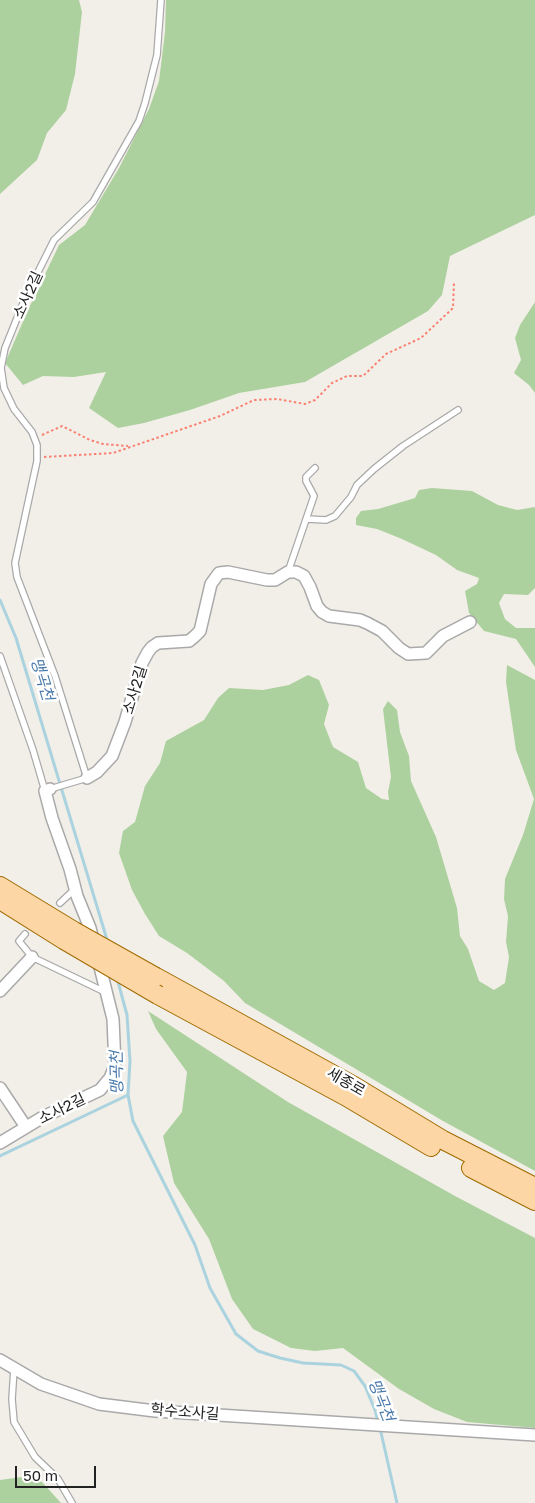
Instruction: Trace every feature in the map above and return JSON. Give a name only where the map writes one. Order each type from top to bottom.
[{"type":"main road","points":[[0,886],[69,935]]},
{"type":"main road","points":[[0,900],[69,935]]},
{"type":"main road","name":"세종로","points":[[69,935],[156,977],[354,1086],[443,1140],[535,1187]]},
{"type":"main road","name":"세종로","points":[[69,935],[158,995],[345,1096],[438,1151],[535,1201]]},
{"type":"street","name":"소사2길","points":[[85,778],[97,772],[112,756],[125,722],[142,663],[148,652],[158,643],[189,641],[200,630],[211,584],[215,577],[219,573],[228,572],[276,580],[288,572]]},
{"type":"street","points":[[288,572],[296,572],[304,576],[317,606],[322,612],[329,616],[360,620],[367,623],[382,631],[408,654],[426,653],[443,636],[470,622]]},
{"type":"street","name":"소사2길","points":[[0,1143],[43,1117],[100,1090],[110,1078],[114,1066],[114,1020],[108,994],[90,928],[52,818],[48,790]]},
{"type":"street","points":[[0,990],[32,957]]},
{"type":"street","points":[[0,1088],[26,1127]]},
{"type":"street","name":"학수소사길","points":[[0,1360],[41,1384],[99,1404],[155,1411],[535,1436]]},
{"type":"lane","name":"소사2길","points":[[48,790],[85,778],[55,676],[17,577],[15,563],[37,457],[37,445],[32,432],[14,409],[4,388],[1,368],[4,348],[26,296],[54,240],[93,202],[139,121],[146,103],[157,55],[161,0]]},
{"type":"lane","points":[[307,519],[326,520],[335,516],[351,497],[357,485],[374,469],[403,446],[458,410]]},
{"type":"lane","points":[[288,572],[314,496],[306,481],[306,477],[315,468]]},
{"type":"lane","points":[[0,656],[48,790]]},
{"type":"lane","points":[[60,903],[75,889]]},
{"type":"lane","points":[[25,934],[19,942],[32,957],[108,994]]},
{"type":"lane","points":[[14,1369],[12,1399],[14,1422],[35,1457],[58,1479],[73,1501]]},
{"type":"path","points":[[37,457],[113,453],[220,416],[254,400],[277,400],[305,404],[315,400],[332,383],[347,376],[363,376],[386,354],[421,338],[453,308],[454,282]]},
{"type":"path","points":[[35,439],[62,426],[90,440],[104,444],[131,446]]},
{"type":"green space","points":[[0,0],[79,0],[82,12],[75,74],[66,110],[47,133],[37,160],[0,194]]},
{"type":"green space","points":[[166,0],[535,0],[535,215],[450,256],[442,295],[428,311],[305,382],[239,393],[190,410],[118,428],[89,408],[106,372],[74,377],[43,376],[23,385],[5,363],[59,245],[85,225],[119,168],[149,109],[159,81],[165,32]]},
{"type":"green space","points":[[535,302],[535,393],[529,385],[514,373],[521,360],[515,338],[520,325]]},
{"type":"green space","points":[[432,488],[472,491],[498,505],[517,510],[535,507],[535,588],[528,595],[504,594],[499,603],[505,619],[516,628],[535,628],[535,667],[516,639],[484,631],[469,613],[465,591],[477,584],[479,578],[457,570],[436,555],[402,539],[377,529],[356,525],[356,518],[361,511],[378,509],[415,498],[419,490]]},
{"type":"green space","points":[[507,665],[535,680],[535,1171],[443,1121],[245,1003],[224,981],[187,953],[159,936],[132,890],[119,853],[123,831],[135,822],[145,786],[160,763],[166,741],[204,720],[218,698],[229,688],[263,690],[289,685],[308,675],[319,680],[329,705],[324,724],[333,747],[358,762],[366,788],[382,799],[389,800],[388,792],[391,777],[383,709],[388,701],[397,710],[400,732],[409,756],[411,781],[436,837],[457,908],[460,936],[468,949],[479,981],[494,990],[505,983],[509,957],[506,942],[508,916],[504,899],[505,879],[523,835],[534,799],[516,750],[506,682]]},
{"type":"green space","points":[[148,1011],[288,1102],[455,1196],[535,1238],[535,1428],[467,1422],[434,1409],[399,1389],[343,1348],[315,1351],[291,1348],[253,1329],[232,1299],[209,1239],[174,1183],[163,1136],[182,1112],[187,1072],[156,1029]]},
{"type":"green space","points":[[22,1477],[42,1482],[61,1503],[0,1503],[0,1480]]},
{"type":"waterway","name":"맹곡천","points":[[0,600],[16,638],[108,943]]},
{"type":"waterway","name":"맹곡천","points":[[117,978],[127,1015],[130,1061],[128,1095],[133,1121],[195,1245],[210,1288],[236,1334],[258,1351],[280,1358],[303,1363],[341,1365],[354,1371],[365,1386],[378,1422]]},
{"type":"waterway","points":[[0,1156],[128,1095]]},
{"type":"waterway","name":"맹곡천","points":[[380,1428],[397,1503]]}]
